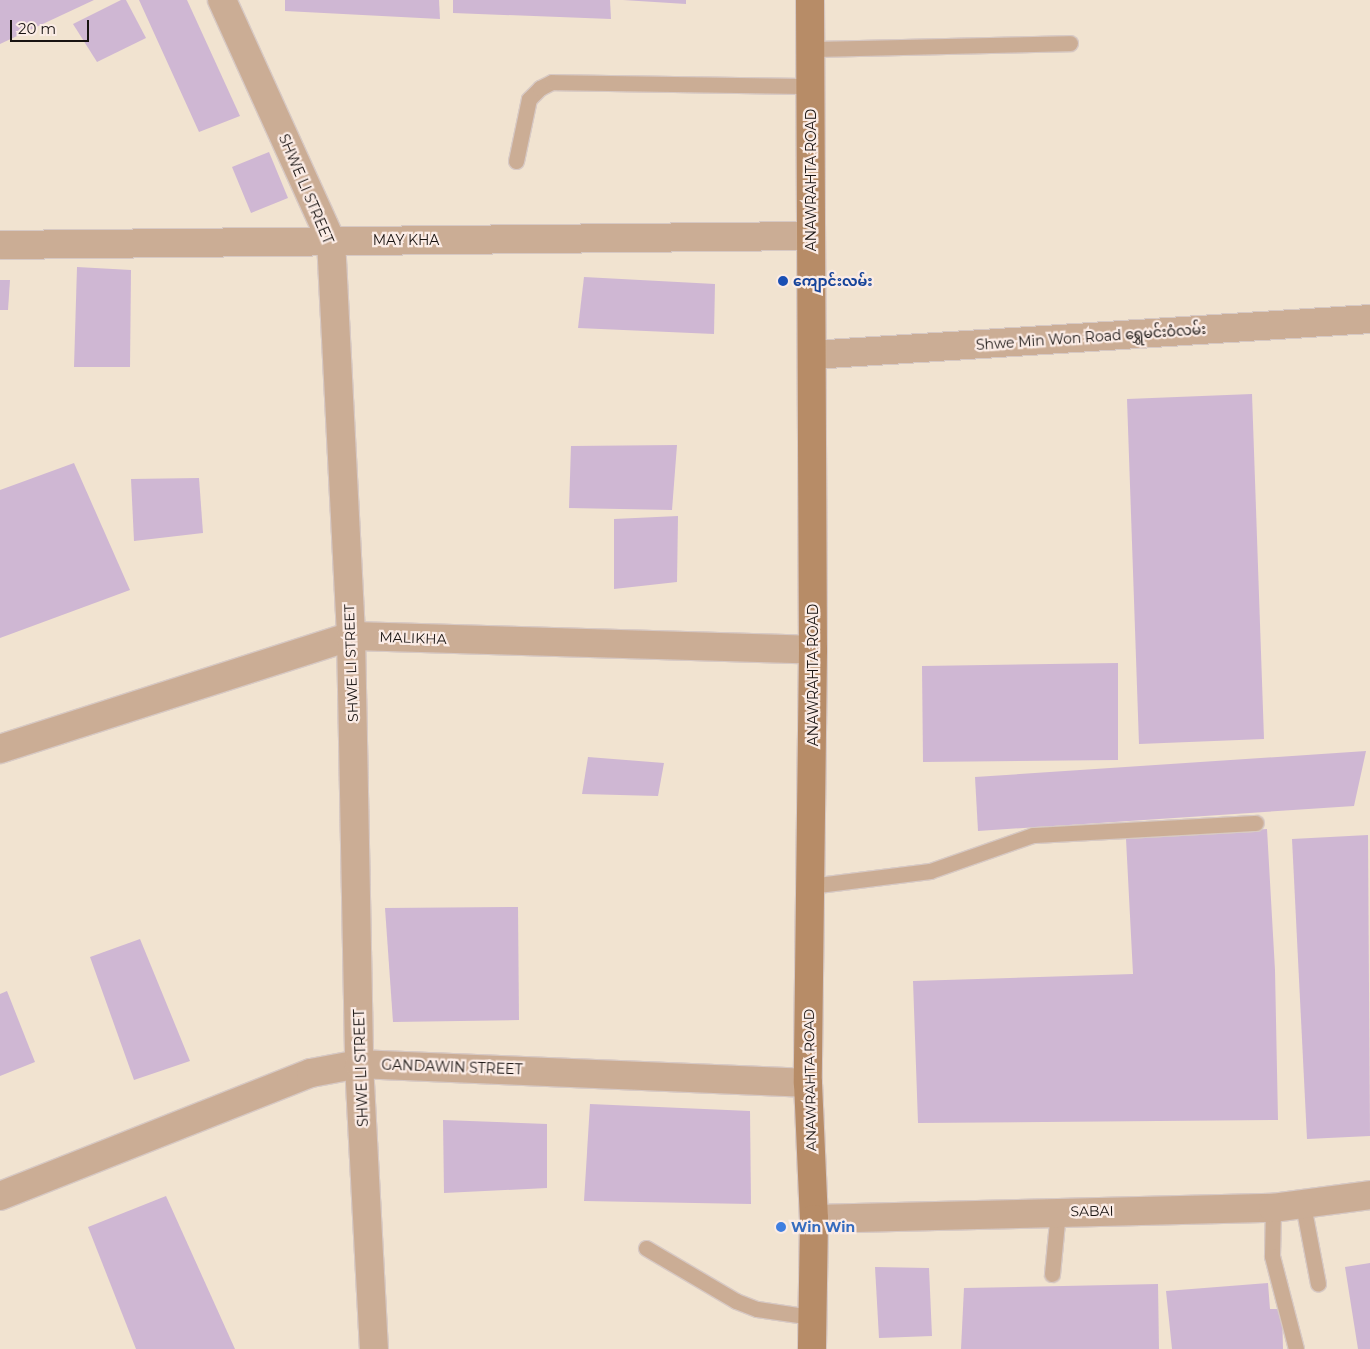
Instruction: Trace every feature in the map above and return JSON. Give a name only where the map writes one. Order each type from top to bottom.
[{"type":"main road","name":"ANAWRAHTA ROAD","points":[[810,0],[813,650],[808,1083],[814,1219],[812,1349]]},
{"type":"street","name":"SHWE LI STREET","points":[[222,0],[331,240],[351,636],[360,1064],[374,1349]]},
{"type":"street","name":"MAY KHA","points":[[0,245],[812,236]]},
{"type":"street","name":"Shwe Min Won Road ရွှေမင်းဝံလမ်း","points":[[812,355],[1370,319]]},
{"type":"street","name":"MALIKHA","points":[[0,749],[351,636],[813,650]]},
{"type":"street","name":"GANDAWIN STREET","points":[[0,1196],[311,1073],[360,1064],[808,1083]]},
{"type":"street","name":"SABAI","points":[[814,1219],[1273,1208],[1370,1195]]},
{"type":"lane","points":[[811,49],[1070,43]]},
{"type":"lane","points":[[516,162],[529,99],[540,88],[552,82],[811,86]]},
{"type":"lane","points":[[810,886],[930,871],[1033,835],[1256,822]]},
{"type":"lane","points":[[1303,1205],[1318,1284]]},
{"type":"lane","points":[[1273,1208],[1272,1256],[1296,1349]]},
{"type":"lane","points":[[1052,1274],[1058,1212]]},
{"type":"lane","points":[[646,1248],[736,1301],[757,1309],[812,1318]]},
{"type":"shaded area","points":[[0,0],[1370,0],[1370,1349],[0,1349]]},
{"type":"building","points":[[0,0],[94,0],[0,44]]},
{"type":"building","points":[[121,0],[126,0],[146,38],[97,62],[73,24]]},
{"type":"building","points":[[139,0],[187,0],[240,116],[199,132]]},
{"type":"building","points":[[285,0],[439,0],[440,19],[285,11]]},
{"type":"building","points":[[453,0],[610,0],[611,19],[453,13]]},
{"type":"building","points":[[623,0],[686,0],[686,4]]},
{"type":"building","points":[[269,152],[288,198],[251,213],[232,167]]},
{"type":"building","points":[[77,267],[131,270],[130,367],[74,367]]},
{"type":"building","points":[[584,277],[715,284],[714,334],[578,328]]},
{"type":"building","points":[[0,280],[10,280],[8,310],[0,310]]},
{"type":"building","points":[[1252,394],[1264,739],[1139,744],[1127,399]]},
{"type":"building","points":[[677,445],[672,510],[569,508],[571,446]]},
{"type":"building","points":[[74,463],[130,590],[0,638],[0,490]]},
{"type":"building","points":[[199,478],[203,533],[134,541],[131,479]]},
{"type":"building","points":[[678,516],[677,582],[614,589],[614,519]]},
{"type":"building","points":[[1118,663],[1118,760],[923,762],[922,666]]},
{"type":"building","points":[[1366,751],[1354,806],[978,831],[975,777]]},
{"type":"building","points":[[588,757],[664,763],[658,796],[582,794]]},
{"type":"building","points":[[1267,829],[1275,970],[1278,1120],[918,1123],[913,981],[1133,974],[1126,839]]},
{"type":"building","points":[[1368,835],[1370,1136],[1307,1139],[1292,839]]},
{"type":"building","points":[[518,907],[519,1020],[393,1022],[385,908]]},
{"type":"building","points":[[140,939],[190,1061],[134,1080],[90,957]]},
{"type":"building","points":[[7,991],[35,1062],[0,1076],[0,994]]},
{"type":"building","points":[[590,1104],[750,1111],[751,1204],[584,1201]]},
{"type":"building","points":[[443,1120],[547,1124],[547,1188],[444,1193]]},
{"type":"building","points":[[166,1196],[235,1349],[136,1349],[88,1227]]},
{"type":"building","points":[[1370,1263],[1370,1349],[1358,1349],[1345,1267]]},
{"type":"building","points":[[875,1267],[929,1268],[932,1336],[879,1338]]},
{"type":"building","points":[[1268,1283],[1270,1309],[1282,1309],[1283,1349],[1172,1349],[1166,1291]]},
{"type":"building","points":[[1158,1284],[1159,1349],[961,1349],[964,1288]]},
{"type":"place","name":"ကျောင်းလမ်း","points":[[783,281]]},
{"type":"place","name":"Win Win","points":[[781,1227]]}]
